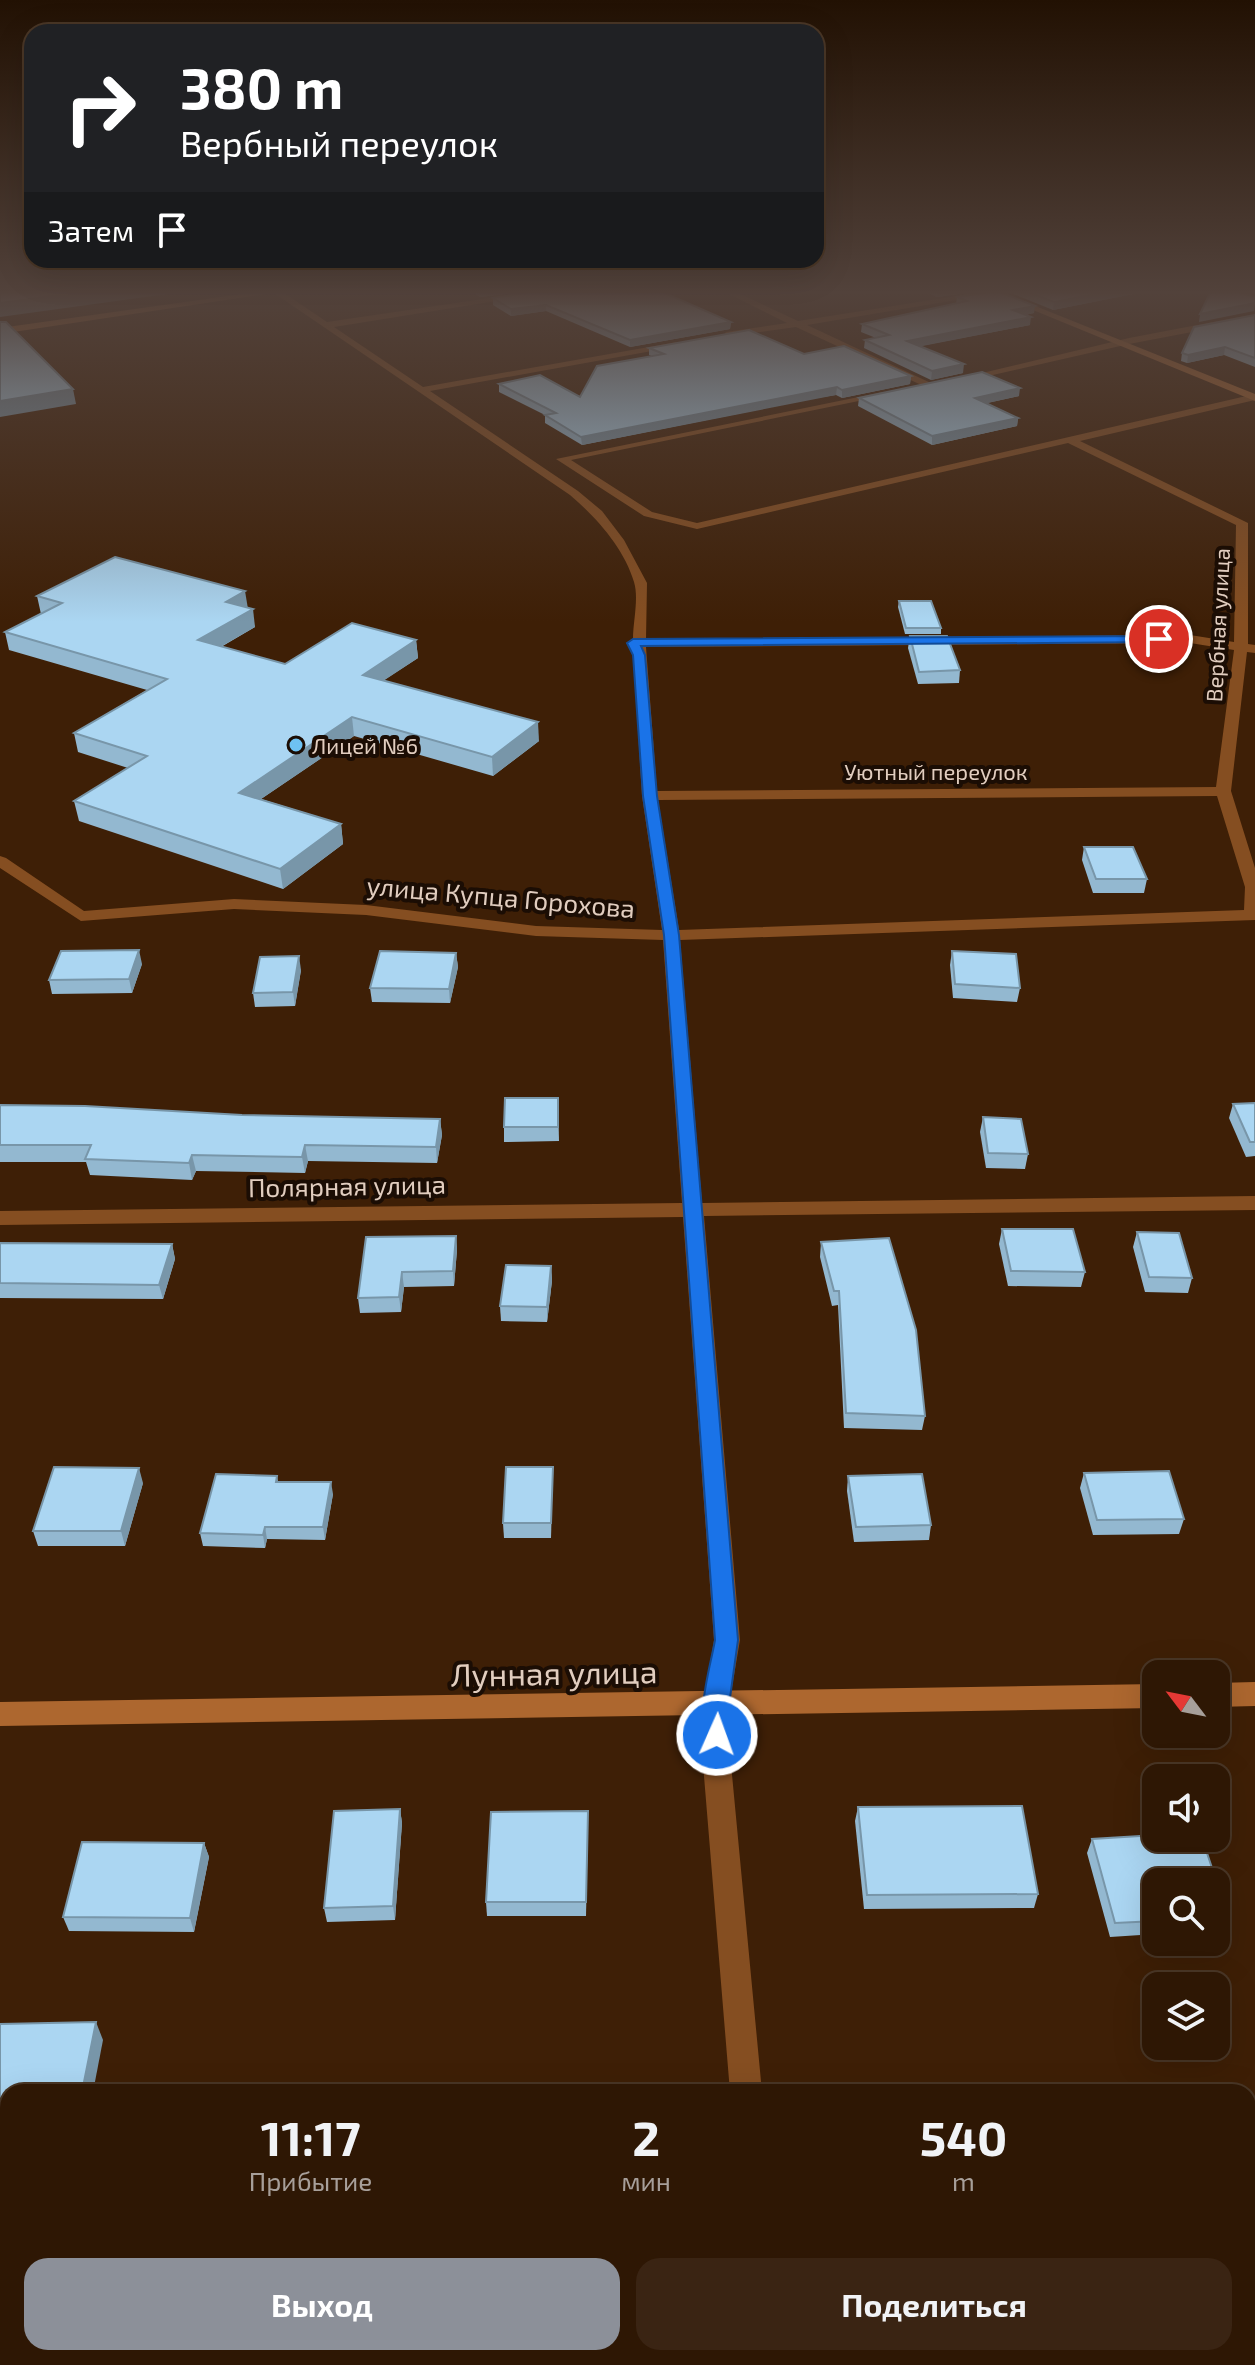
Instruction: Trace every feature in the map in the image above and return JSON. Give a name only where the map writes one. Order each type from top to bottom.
[{"type":"street","points":[[439,401],[574,493],[598,513],[618,540],[641,583],[639,655],[650,796],[671,935],[727,1640],[716,1705],[717,1764],[745,2084]]},
{"type":"street","points":[[853,401],[561,459],[648,514],[697,526],[1235,401]]},
{"type":"street","name":"Вербная улица","points":[[1070,440],[1242,523],[1248,648],[1223,791],[1253,887],[1253,915]]},
{"type":"street","points":[[639,655],[633,643],[1190,639],[1248,648]]},
{"type":"street","name":"Уютный переулок","points":[[650,796],[1223,791]]},
{"type":"street","name":"улица Купца Горохова","points":[[0,861],[81,916],[234,904],[366,910],[536,931],[671,935],[1253,915]]},
{"type":"street","name":"Полярная улица","points":[[0,1218],[1255,1203]]},
{"type":"street","points":[[1230,1695],[1255,1694]]},
{"type":"street","name":"Лунная улица","points":[[0,1714],[1142,1696]]},
{"type":"building","points":[[533,401],[763,401],[581,437],[545,415],[556,413]]},
{"type":"building","points":[[865,401],[982,401],[1018,418],[932,436]]},
{"type":"building","points":[[115,557],[245,591],[226,602],[253,609],[198,640],[285,664],[352,623],[416,640],[363,675],[538,722],[492,757],[352,717],[239,793],[341,824],[280,869],[74,801],[147,756],[74,733],[167,679],[5,632],[62,603],[37,596]]},
{"type":"building","points":[[899,601],[931,601],[941,628],[906,628]]},
{"type":"building","points":[[910,636],[947,636],[960,670],[919,672]]},
{"type":"building","points":[[1084,847],[1133,847],[1147,879],[1096,879]]},
{"type":"building","points":[[139,950],[129,979],[49,980],[61,951]]},
{"type":"building","points":[[380,951],[456,953],[449,989],[370,988]]},
{"type":"building","points":[[952,951],[1016,954],[1020,988],[955,984]]},
{"type":"building","points":[[299,956],[293,992],[253,993],[260,957]]},
{"type":"building","points":[[505,1098],[558,1098],[558,1127],[504,1127]]},
{"type":"building","points":[[1255,1103],[1255,1142],[1250,1142],[1233,1104]]},
{"type":"building","points":[[0,1105],[440,1119],[436,1147],[305,1145],[302,1157],[192,1155],[189,1163],[85,1159],[91,1145],[0,1145]]},
{"type":"building","points":[[983,1117],[1021,1119],[1028,1154],[988,1153]]},
{"type":"building","points":[[1002,1229],[1073,1229],[1085,1272],[1011,1271]]},
{"type":"building","points":[[1137,1232],[1179,1233],[1192,1278],[1149,1277]]},
{"type":"building","points":[[456,1236],[453,1271],[402,1272],[399,1297],[358,1298],[366,1237]]},
{"type":"building","points":[[889,1238],[916,1330],[925,1416],[846,1413],[839,1291],[834,1291],[821,1242]]},
{"type":"building","points":[[0,1243],[172,1244],[159,1285],[0,1283]]},
{"type":"building","points":[[506,1265],[551,1266],[547,1307],[500,1306]]},
{"type":"building","points":[[54,1467],[139,1468],[121,1531],[33,1531]]},
{"type":"building","points":[[506,1467],[553,1467],[551,1523],[503,1523]]},
{"type":"building","points":[[1169,1471],[1184,1519],[1097,1520],[1084,1473]]},
{"type":"building","points":[[216,1474],[277,1476],[276,1482],[331,1482],[323,1527],[265,1527],[263,1535],[200,1533]]},
{"type":"building","points":[[922,1474],[931,1525],[856,1527],[848,1476]]},
{"type":"building","points":[[1022,1806],[1038,1894],[867,1895],[858,1807]]},
{"type":"building","points":[[400,1809],[393,1906],[324,1908],[334,1811]]},
{"type":"building","points":[[588,1811],[586,1902],[486,1902],[491,1812]]},
{"type":"building","points":[[1142,1836],[1142,1852],[1207,1852],[1212,1868],[1142,1868],[1142,1922],[1115,1923],[1092,1839]]},
{"type":"building","points":[[82,1842],[204,1843],[190,1918],[63,1917]]},
{"type":"building","points":[[96,2022],[84,2084],[0,2084],[0,2024]]},
{"type":"place","name":"Лицей №6","points":[[296,745]]},
{"type":"route","points":[[717,1735],[716,1705],[727,1640],[694,1208],[671,935],[650,796],[639,655],[633,643],[1159,639]]}]
